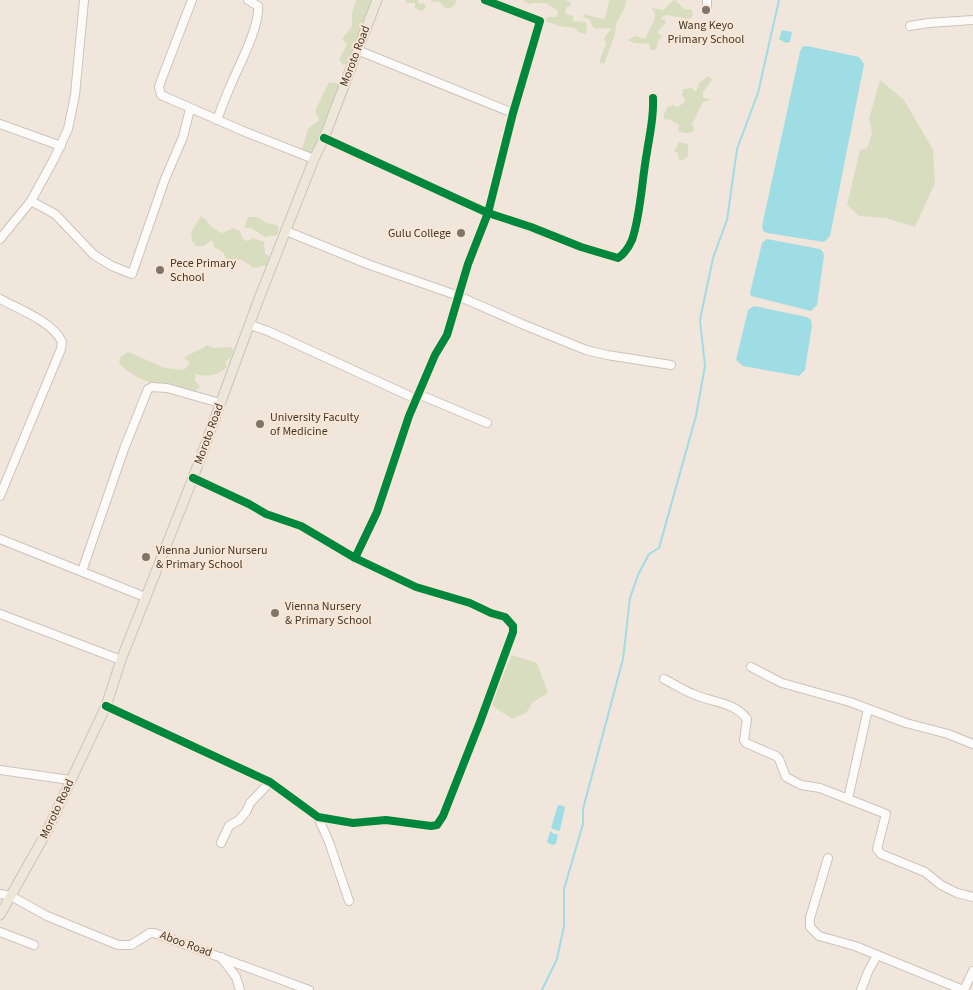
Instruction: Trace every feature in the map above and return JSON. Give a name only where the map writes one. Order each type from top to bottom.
[{"type":"main road","name":"Moroto Road","points":[[0,915],[46,833],[106,706],[145,597],[377,0]]},
{"type":"street","points":[[0,239],[31,201],[60,146],[71,116],[84,0]]},
{"type":"street","points":[[192,0],[159,87],[161,95],[190,109],[314,159]]},
{"type":"street","points":[[217,120],[245,53],[255,23],[258,6],[248,0]]},
{"type":"street","points":[[355,558],[377,512],[409,416],[447,335],[468,264],[488,213],[540,21],[485,0]]},
{"type":"street","points":[[910,26],[973,20]]},
{"type":"street","points":[[357,50],[514,113]]},
{"type":"street","points":[[324,138],[488,213],[531,227],[580,247],[620,258],[629,246],[633,235],[653,118],[653,98]]},
{"type":"street","points":[[31,201],[56,214],[94,256],[132,274],[165,179],[183,138],[190,109]]},
{"type":"street","points":[[0,124],[60,146]]},
{"type":"street","points":[[286,232],[370,265],[459,296],[586,350],[671,366]]},
{"type":"street","points":[[0,299],[35,317],[54,330],[62,344],[0,496]]},
{"type":"street","points":[[250,325],[268,331],[417,397],[487,422]]},
{"type":"street","points":[[82,571],[124,449],[148,389],[152,387],[167,388],[220,403]]},
{"type":"street","points":[[106,706],[270,782],[318,817],[353,824],[386,820],[431,826],[437,825],[443,816],[480,722],[512,632],[513,626],[505,617],[470,603],[420,589],[355,558],[301,526],[266,514],[249,504],[192,478]]},
{"type":"street","points":[[0,539],[145,597]]},
{"type":"street","points":[[0,614],[121,660]]},
{"type":"street","points":[[751,667],[782,683],[850,702],[906,723],[948,734],[973,744]]},
{"type":"street","points":[[664,679],[694,694],[739,709],[747,719],[744,740],[746,743],[776,756],[786,776],[802,785],[820,788],[886,814],[878,852],[925,872],[941,885],[957,893],[973,897]]},
{"type":"street","points":[[848,799],[868,710]]},
{"type":"street","points":[[0,770],[70,780]]},
{"type":"street","points":[[221,843],[228,826],[239,820],[246,812],[250,803],[270,782]]},
{"type":"street","points":[[318,817],[329,842],[349,901]]},
{"type":"street","points":[[828,858],[810,918],[810,927],[819,936],[826,940],[855,946],[964,990],[972,976]]},
{"type":"street","name":"Aboo Road","points":[[0,894],[10,896],[47,916],[118,945],[131,945],[150,933],[154,933],[310,990]]},
{"type":"street","points":[[0,932],[34,946]]},
{"type":"street","points":[[861,990],[877,955]]},
{"type":"street","points":[[221,957],[236,976],[240,990]]},
{"type":"green space","points":[[356,0],[375,0],[349,63],[343,65],[339,59],[347,45],[342,39],[352,26],[352,13]]},
{"type":"green space","points":[[406,0],[418,0],[420,4],[423,3],[426,6],[424,10],[420,11],[415,8],[415,3],[406,3]]},
{"type":"green space","points":[[431,0],[456,0],[455,5],[451,8],[445,8],[440,2],[432,2]]},
{"type":"green space","points":[[522,0],[565,0],[570,2],[571,4],[566,9],[565,14],[573,16],[573,21],[585,22],[587,24],[586,34],[578,32],[575,28],[559,26],[545,21],[548,17],[557,17],[558,11],[546,3],[529,4]]},
{"type":"green space","points":[[609,0],[627,0],[616,24],[615,34],[604,64],[599,62],[606,44],[604,38],[611,29],[596,29],[592,26],[590,20],[583,17],[585,14],[603,19],[606,16]]},
{"type":"green space","points":[[674,0],[684,9],[692,10],[693,15],[690,19],[666,15],[662,17],[661,19],[665,20],[666,23],[658,30],[658,34],[663,36],[658,41],[656,50],[650,50],[650,44],[634,43],[628,40],[636,36],[645,39],[655,18],[652,8],[663,10]]},
{"type":"green space","points":[[709,76],[712,80],[703,92],[703,97],[711,100],[703,102],[692,125],[694,128],[693,132],[685,133],[678,131],[679,125],[663,117],[667,107],[673,105],[677,107],[684,103],[683,89],[692,88],[696,92],[699,83]]},
{"type":"green space","points":[[880,80],[904,100],[933,150],[935,183],[915,227],[886,218],[859,216],[847,205],[860,150],[867,148],[872,134],[869,119]]},
{"type":"green space","points":[[329,82],[343,87],[314,156],[302,150],[308,129],[319,120],[315,111]]},
{"type":"green space","points":[[679,142],[688,144],[688,156],[682,161],[678,159],[678,153],[674,151]]},
{"type":"green space","points":[[201,216],[214,229],[222,233],[233,228],[240,231],[243,239],[247,241],[253,238],[264,242],[265,253],[271,258],[268,265],[254,268],[242,260],[227,260],[223,252],[214,247],[212,240],[204,246],[196,246],[192,241],[191,232]]},
{"type":"green space","points":[[248,217],[257,217],[267,223],[277,225],[279,230],[277,235],[265,237],[251,228],[244,228]]},
{"type":"green space","points":[[207,345],[214,348],[232,347],[233,351],[231,357],[225,362],[227,367],[220,372],[208,375],[195,374],[195,380],[200,387],[196,391],[154,384],[135,376],[119,363],[121,356],[128,352],[165,368],[184,370],[190,363],[184,358]]},
{"type":"green space","points":[[512,655],[537,663],[548,693],[533,702],[526,713],[512,719],[490,704]]},
{"type":"water","points":[[782,30],[792,32],[790,42],[786,43],[779,39]]},
{"type":"water","points":[[807,46],[859,57],[864,64],[830,236],[824,242],[767,233],[763,231],[762,226],[800,52],[802,47]]},
{"type":"water","points":[[767,239],[820,249],[823,252],[817,305],[811,311],[751,296],[750,293],[762,243]]},
{"type":"water","points":[[754,306],[807,317],[811,320],[812,325],[805,370],[799,376],[743,366],[736,360],[748,310]]},
{"type":"water","points":[[558,805],[565,808],[560,830],[558,831],[551,828]]},
{"type":"water","points":[[550,831],[558,834],[556,844],[552,845],[547,842]]},
{"type":"waterway","points":[[542,990],[557,959],[564,926],[564,889],[583,824],[583,809],[623,659],[630,598],[638,575],[649,554],[659,548],[696,416],[705,366],[700,320],[713,258],[727,220],[737,149],[758,93],[779,0]]},
{"type":"cycle path","points":[[355,558],[377,512],[409,416],[435,355],[447,335],[468,264],[488,213],[513,113],[540,21],[485,0]]},
{"type":"cycle path","points":[[324,138],[488,213],[531,227],[581,247],[618,258],[631,243],[635,230],[652,119],[653,98]]},
{"type":"cycle path","points":[[106,706],[270,782],[318,817],[353,823],[386,820],[431,826],[437,825],[443,816],[480,722],[513,632],[513,626],[505,617],[470,603],[416,587],[355,558],[301,526],[266,514],[193,478]]},
{"type":"place","name":"Wang Keyo Primary School","points":[[706,10]]},
{"type":"place","name":"Gulu College","points":[[461,233]]},
{"type":"place","name":"Pece Primary School","points":[[160,270]]},
{"type":"place","name":"University Faculty of Medicine","points":[[260,424]]},
{"type":"place","name":"Vienna Junior Nurseru & Primary School","points":[[146,557]]},
{"type":"place","name":"Vienna Nursery & Primary School","points":[[275,613]]}]
